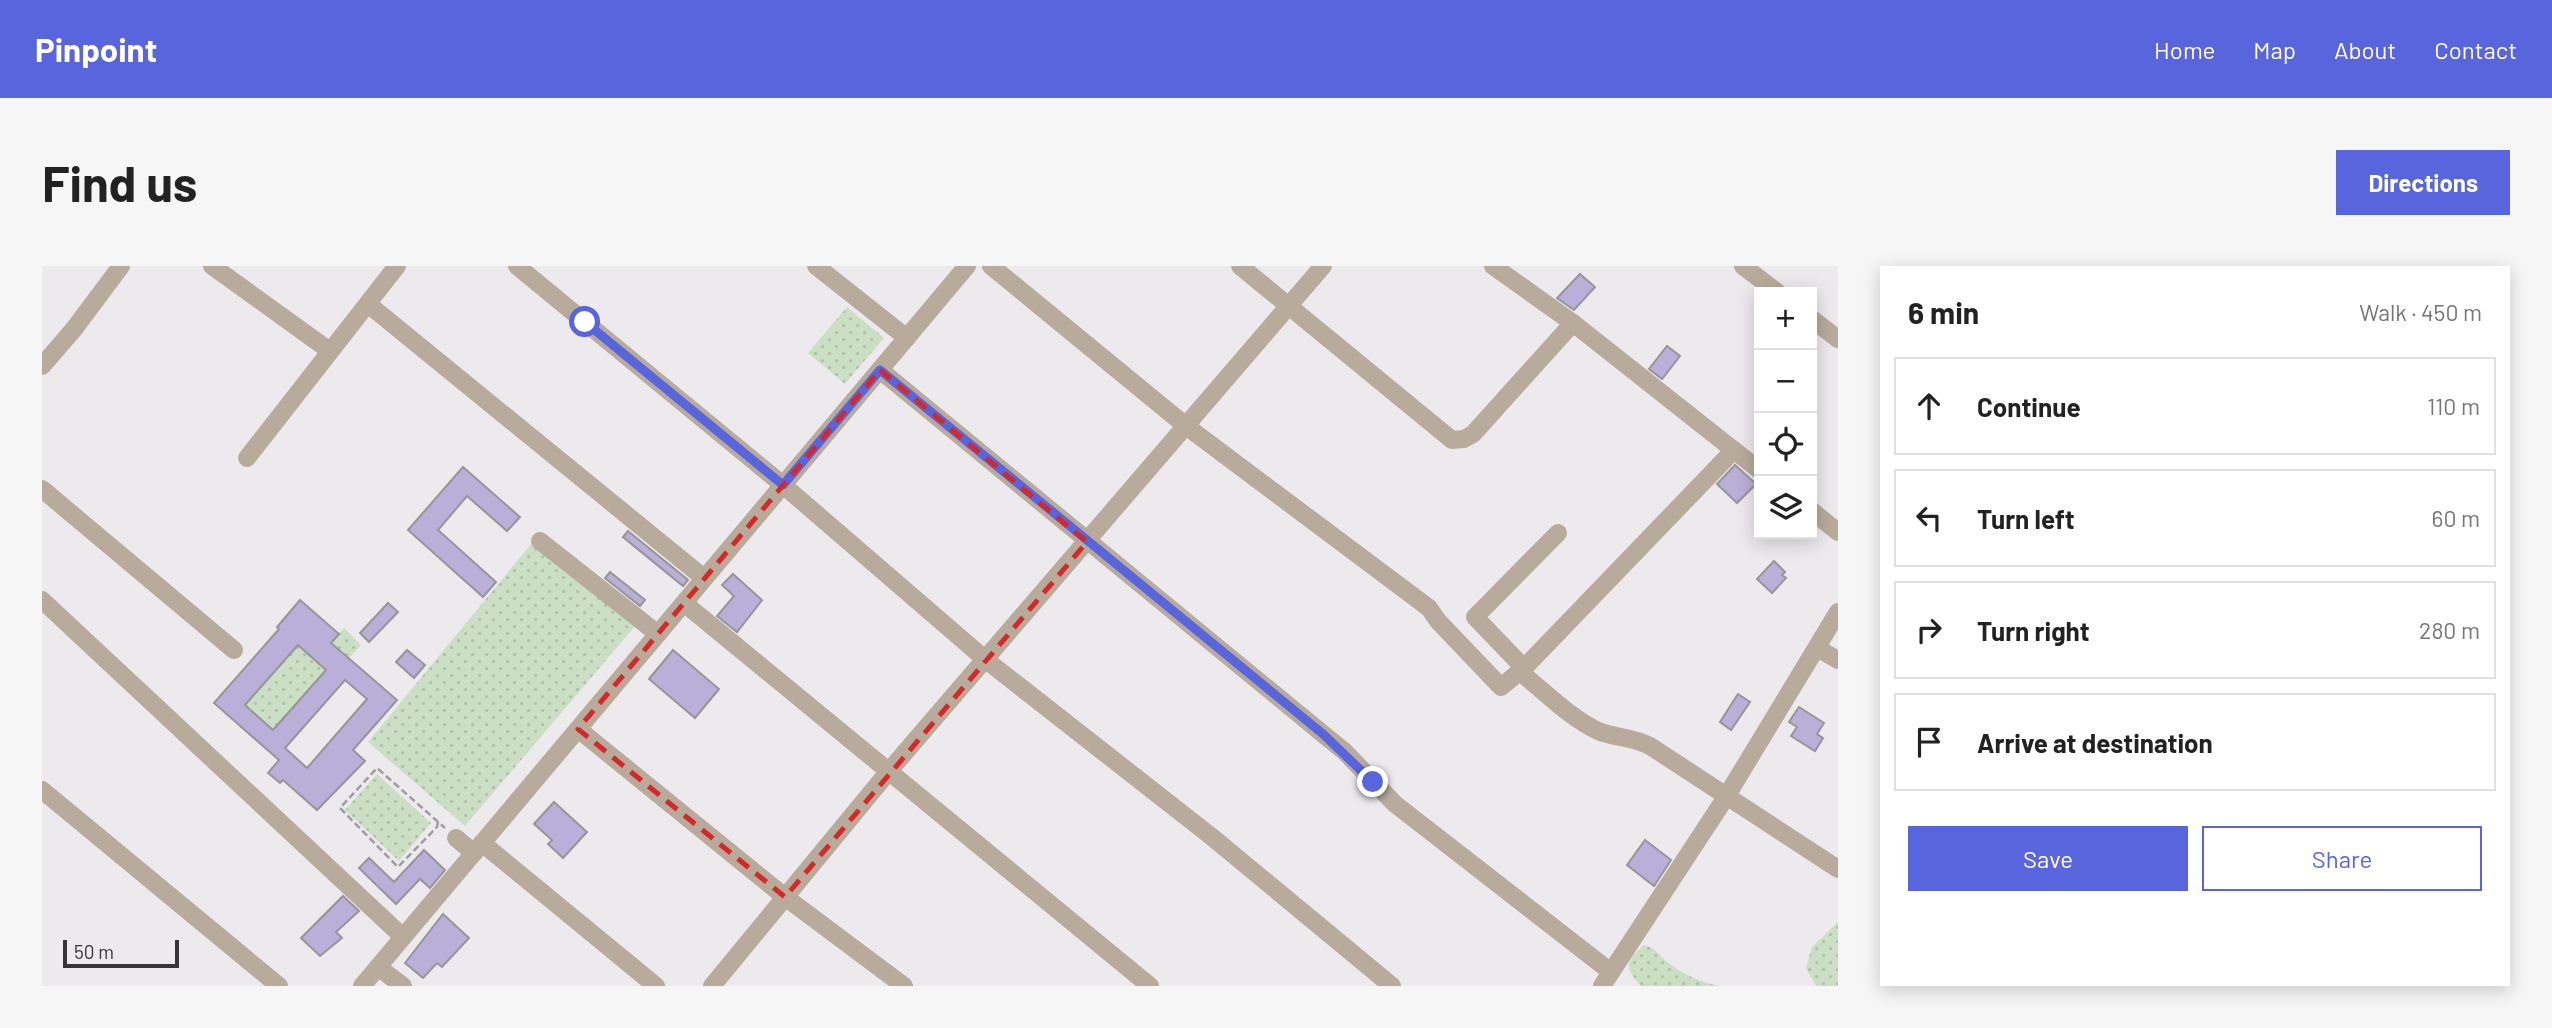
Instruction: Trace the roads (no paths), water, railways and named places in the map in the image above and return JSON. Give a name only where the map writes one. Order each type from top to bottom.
[{"type":"street","points":[[42,366],[74,329],[121,266]]},
{"type":"street","points":[[212,266],[330,351]]},
{"type":"street","points":[[247,458],[397,266]]},
{"type":"street","points":[[517,266],[783,485],[986,660],[1201,829],[1392,986]]},
{"type":"street","points":[[816,266],[907,338]]},
{"type":"street","points":[[362,986],[967,266]]},
{"type":"street","points":[[990,266],[1186,426],[1429,608],[1499,686],[1503,686],[1522,670],[1734,450]]},
{"type":"street","points":[[1240,266],[1452,440],[1464,439],[1473,434],[1573,323]]},
{"type":"street","points":[[712,986],[889,771],[1323,266]]},
{"type":"street","points":[[1493,266],[1573,323],[1754,466]]},
{"type":"street","points":[[1743,266],[1770,287]]},
{"type":"street","points":[[368,304],[705,578]]},
{"type":"street","points":[[1817,323],[1838,339]]},
{"type":"street","points":[[880,370],[1344,751],[1395,804],[1607,979],[1726,797],[1838,612]]},
{"type":"street","points":[[42,489],[233,650]]},
{"type":"street","points":[[1817,515],[1838,532]]},
{"type":"street","points":[[1558,533],[1475,617],[1522,670],[1583,723],[1609,734],[1631,737],[1643,742],[1838,869]]},
{"type":"street","points":[[540,541],[657,635]]},
{"type":"street","points":[[42,600],[403,937]]},
{"type":"street","points":[[684,603],[1150,986]]},
{"type":"street","points":[[1817,648],[1838,660]]},
{"type":"street","points":[[578,729],[785,897],[904,986]]},
{"type":"street","points":[[43,793],[279,986]]},
{"type":"street","points":[[456,838],[478,848],[656,986]]},
{"type":"street","points":[[378,967],[403,986]]}]
